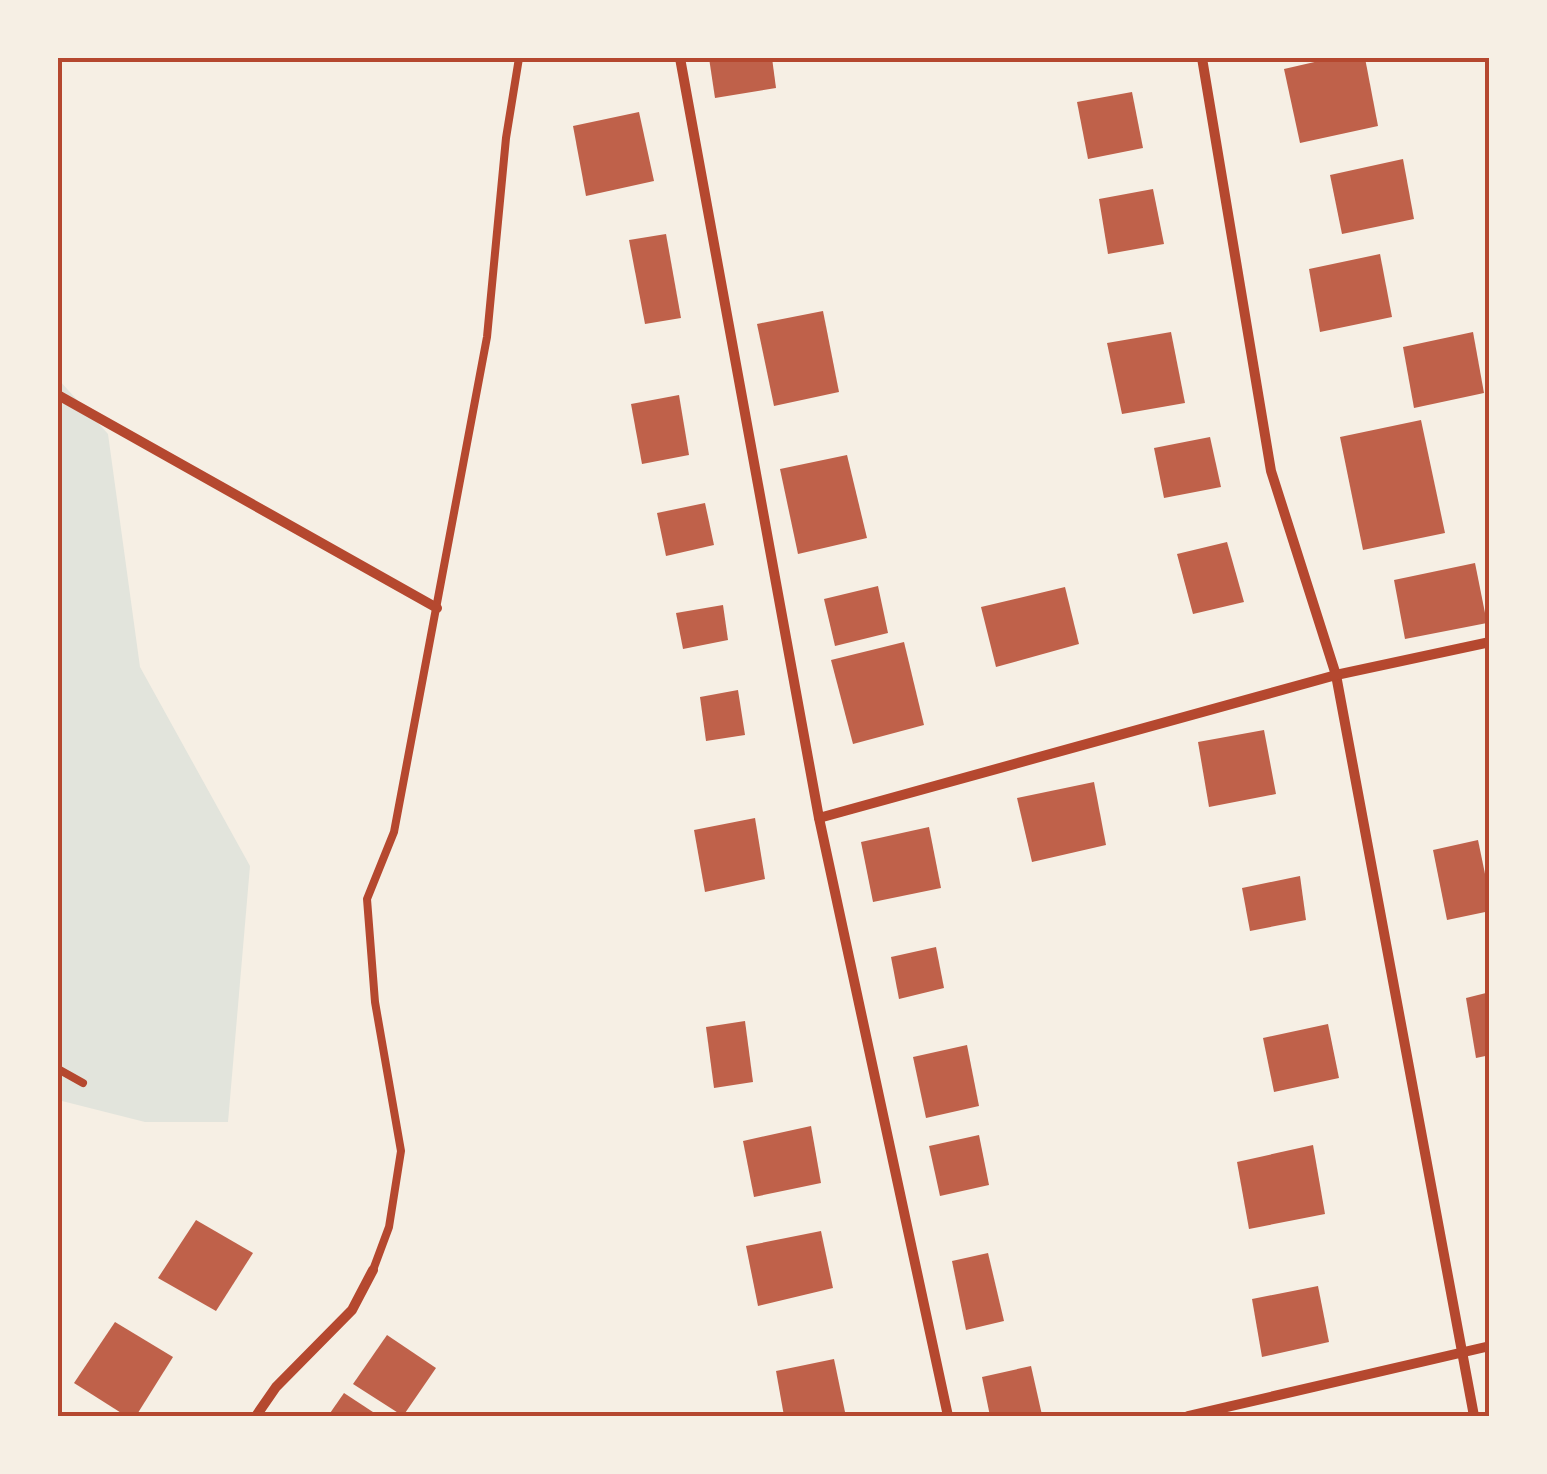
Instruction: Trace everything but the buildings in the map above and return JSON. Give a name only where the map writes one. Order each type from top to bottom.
[{"type":"street","points":[[680,58],[819,818],[948,1416]]},
{"type":"street","points":[[1202,58],[1271,471],[1336,675],[1474,1416]]},
{"type":"street","points":[[58,395],[437,608]]},
{"type":"street","points":[[819,818],[1336,675],[1490,642]]},
{"type":"street","points":[[256,1416],[276,1386],[352,1310],[373,1270]]},
{"type":"street","points":[[1188,1416],[1490,1346]]},
{"type":"lane","points":[[373,1270],[390,1227],[401,1151],[375,1002],[368,899],[394,832],[487,338],[506,138],[519,58]]},
{"type":"lane","points":[[58,1068],[84,1084]]},
{"type":"shaded area","points":[[58,379],[108,434],[140,667],[250,866],[228,1122],[145,1122],[58,1100]]}]
